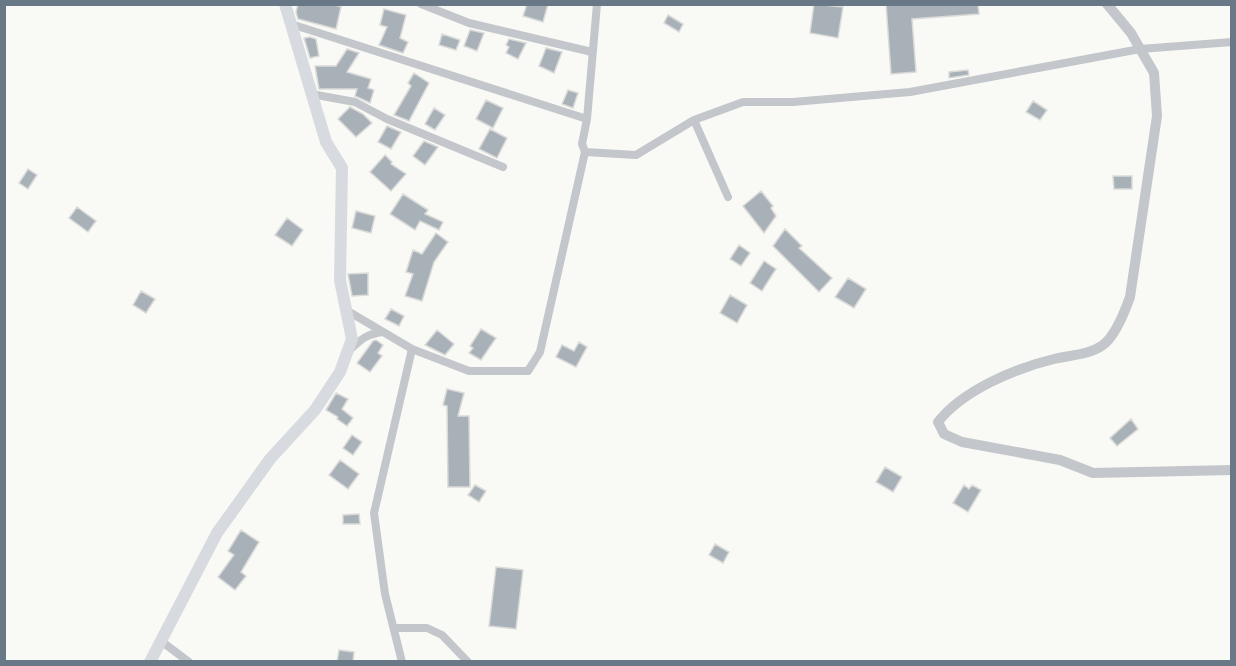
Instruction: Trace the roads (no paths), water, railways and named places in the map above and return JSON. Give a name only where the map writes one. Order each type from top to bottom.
[{"type":"main road","points":[[150,662],[217,533],[270,459],[315,410],[340,372],[352,339],[340,280],[342,168],[326,142],[285,4]]},
{"type":"street","points":[[421,4],[469,23],[592,52]]},
{"type":"street","points":[[346,310],[412,349],[469,371],[528,371],[540,352],[585,152],[582,144],[587,119],[597,4]]},
{"type":"street","points":[[1107,4],[1131,33],[1154,73],[1157,116],[1130,297],[1120,321],[1104,345],[1086,353],[1055,359],[993,379],[945,413],[938,422],[944,434],[962,442],[1060,460],[1093,473],[1232,470]]},
{"type":"street","points":[[291,24],[587,119]]},
{"type":"street","points":[[585,152],[636,155],[694,120],[743,102],[793,102],[910,92],[1140,49],[1232,42]]},
{"type":"street","points":[[311,94],[355,102],[503,167]]},
{"type":"street","points":[[694,120],[728,197]]},
{"type":"street","points":[[347,352],[362,337],[370,333],[383,332]]},
{"type":"street","points":[[402,662],[385,594],[374,513],[412,349]]},
{"type":"street","points":[[394,628],[427,628],[442,635],[468,662]]},
{"type":"street","points":[[161,641],[189,662]]}]
